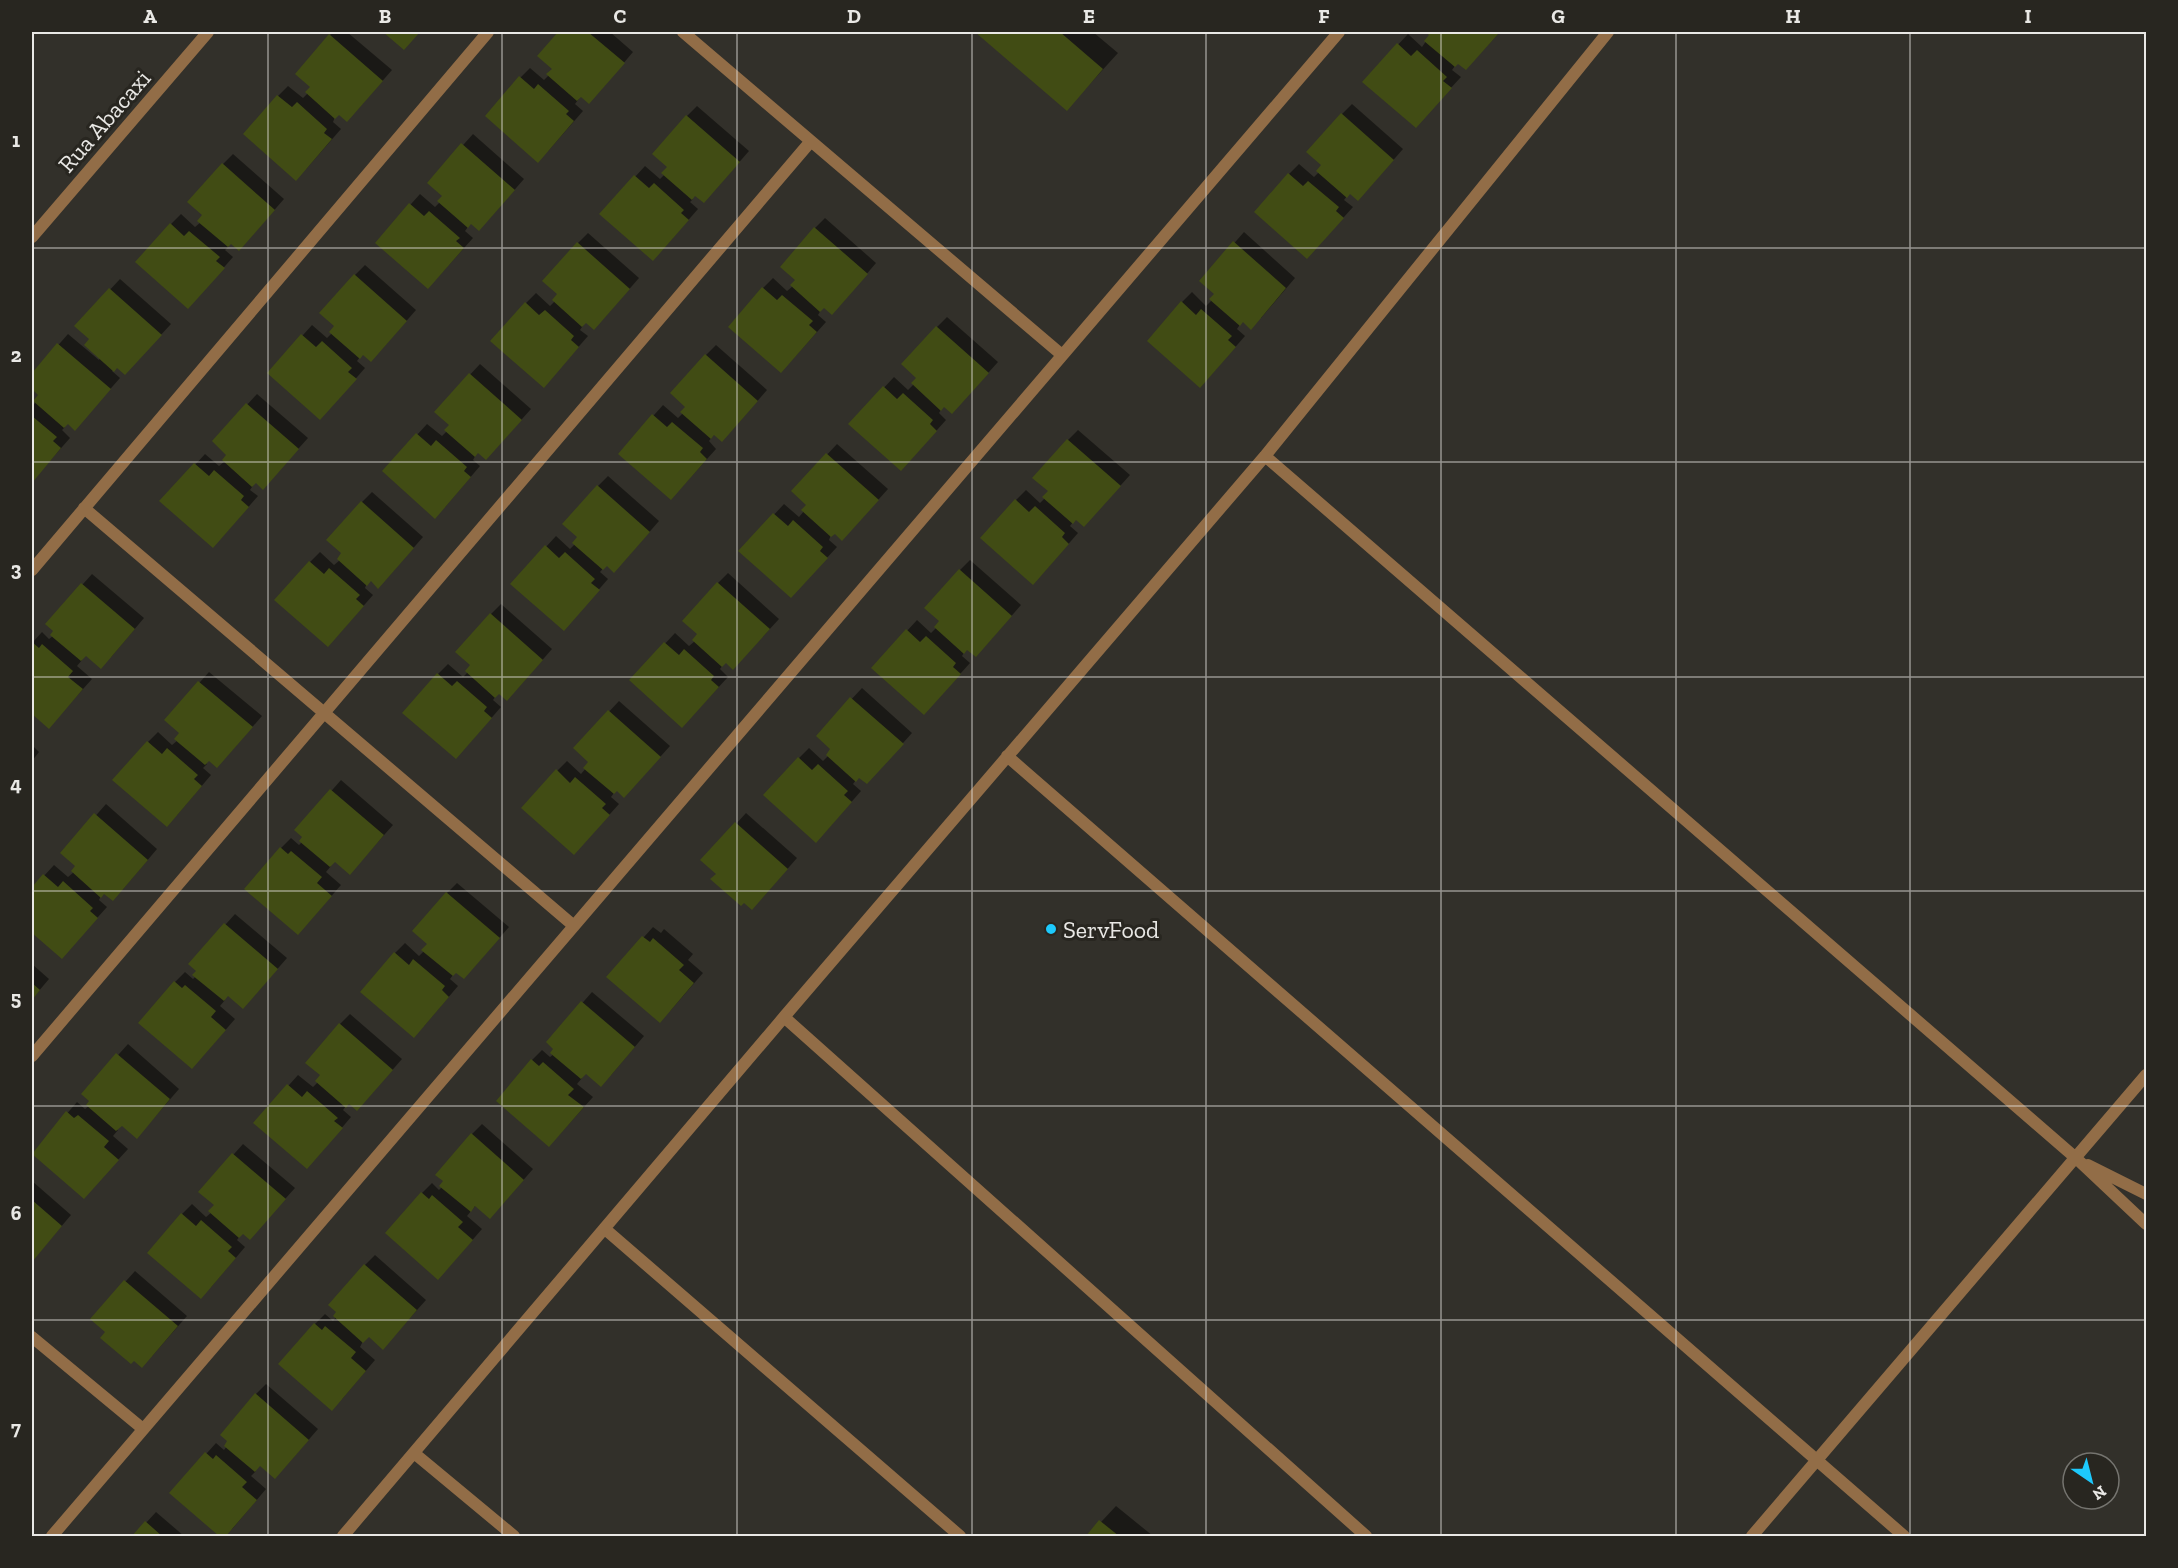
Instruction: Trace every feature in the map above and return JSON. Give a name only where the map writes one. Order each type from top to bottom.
[{"type":"street","name":"Rua Abacaxi","points":[[32,237],[208,32]]},
{"type":"street","points":[[32,570],[488,32]]},
{"type":"street","points":[[683,32],[1062,356]]},
{"type":"street","points":[[52,1536],[1339,32]]},
{"type":"street","points":[[343,1536],[1265,456],[1608,32]]},
{"type":"street","points":[[32,1056],[811,141]]},
{"type":"street","points":[[1265,456],[2076,1159],[2146,1224]]},
{"type":"street","points":[[84,508],[573,926]]},
{"type":"street","points":[[1007,756],[1904,1536]]},
{"type":"street","points":[[784,1017],[1366,1536]]},
{"type":"street","points":[[1752,1536],[2146,1075]]},
{"type":"street","points":[[2076,1159],[2146,1194]]},
{"type":"street","points":[[606,1229],[960,1536]]},
{"type":"street","points":[[32,1337],[143,1430]]},
{"type":"street","points":[[414,1453],[514,1536]]},
{"type":"building","points":[[383,32],[420,32],[404,50]]},
{"type":"building","points":[[558,32],[588,32],[625,63],[589,104],[581,97],[577,101],[546,74],[552,69],[537,56]]},
{"type":"building","points":[[975,32],[1060,32],[1103,69],[1067,111]]},
{"type":"building","points":[[1425,32],[1500,32],[1466,70],[1458,64],[1455,67],[1424,41],[1429,35]]},
{"type":"building","points":[[329,34],[383,81],[347,122],[339,115],[335,119],[305,92],[310,87],[295,74]]},
{"type":"building","points":[[1397,43],[1411,56],[1417,50],[1447,77],[1443,81],[1452,88],[1416,128],[1362,82]]},
{"type":"building","points":[[519,76],[534,89],[538,84],[569,111],[566,114],[574,121],[538,163],[485,116]]},
{"type":"building","points":[[277,95],[292,107],[297,102],[327,129],[324,133],[332,139],[296,181],[243,134]]},
{"type":"building","points":[[1341,113],[1394,160],[1358,201],[1350,194],[1347,198],[1316,171],[1321,165],[1306,152]]},
{"type":"building","points":[[686,115],[740,162],[704,203],[695,196],[692,200],[661,173],[667,167],[652,154]]},
{"type":"building","points":[[461,143],[515,190],[479,231],[471,224],[468,228],[437,201],[442,196],[427,183]]},
{"type":"building","points":[[222,163],[275,210],[239,251],[231,244],[228,247],[197,221],[202,215],[187,202]]},
{"type":"building","points":[[1288,173],[1303,186],[1308,181],[1339,207],[1336,211],[1344,218],[1307,259],[1254,212]]},
{"type":"building","points":[[634,175],[649,188],[654,183],[684,210],[681,213],[689,220],[653,261],[599,214]]},
{"type":"building","points":[[409,203],[424,216],[429,211],[460,238],[456,241],[464,248],[428,289],[375,243]]},
{"type":"building","points":[[170,223],[184,236],[189,231],[220,257],[216,261],[225,268],[188,309],[135,262]]},
{"type":"building","points":[[814,227],[868,274],[832,315],[824,308],[820,312],[790,285],[795,280],[780,267]]},
{"type":"building","points":[[1233,241],[1286,288],[1251,330],[1243,322],[1240,326],[1209,299],[1214,294],[1199,281]]},
{"type":"building","points":[[577,242],[630,289],[594,330],[586,323],[582,327],[552,300],[557,294],[542,281]]},
{"type":"building","points":[[354,274],[407,321],[371,362],[363,355],[360,359],[329,332],[334,326],[319,313]]},
{"type":"building","points":[[762,287],[777,300],[782,295],[813,321],[809,325],[817,332],[781,373],[728,327]]},
{"type":"building","points":[[109,288],[162,335],[125,375],[117,368],[114,372],[84,345],[89,339],[74,326]]},
{"type":"building","points":[[1181,301],[1196,315],[1201,309],[1232,336],[1228,340],[1236,347],[1200,388],[1147,341]]},
{"type":"building","points":[[525,302],[539,315],[545,310],[574,336],[571,340],[579,347],[544,388],[490,341]]},
{"type":"building","points":[[936,326],[989,373],[952,414],[944,407],[941,411],[911,383],[916,378],[901,364]]},
{"type":"building","points":[[301,334],[316,347],[322,341],[352,368],[348,372],[357,379],[320,420],[267,373]]},
{"type":"building","points":[[57,343],[111,389],[75,431],[68,424],[64,428],[33,401],[38,395],[32,389],[32,373]]},
{"type":"building","points":[[705,354],[758,401],[722,442],[714,435],[711,439],[680,412],[685,407],[670,393]]},
{"type":"building","points":[[469,373],[522,420],[486,460],[478,453],[475,457],[444,430],[449,425],[434,412]]},
{"type":"building","points":[[883,386],[897,399],[903,393],[933,420],[930,424],[937,431],[901,471],[848,424]]},
{"type":"building","points":[[246,403],[299,449],[263,490],[256,483],[252,487],[222,460],[226,455],[212,441]]},
{"type":"building","points":[[652,414],[667,427],[672,422],[703,448],[700,452],[707,459],[671,500],[618,454]]},
{"type":"building","points":[[32,416],[57,437],[53,441],[61,448],[32,483]]},
{"type":"building","points":[[416,433],[431,446],[436,440],[467,467],[464,471],[471,477],[435,519],[382,471]]},
{"type":"building","points":[[1067,439],[1121,486],[1084,527],[1076,520],[1073,524],[1042,497],[1048,491],[1032,478]]},
{"type":"building","points":[[826,453],[879,500],[842,541],[835,534],[831,537],[801,510],[806,505],[791,491]]},
{"type":"building","points":[[194,463],[209,476],[214,470],[244,496],[241,500],[249,507],[213,548],[159,501]]},
{"type":"building","points":[[597,485],[650,532],[614,573],[607,566],[603,570],[572,543],[577,537],[562,524]]},
{"type":"building","points":[[1015,499],[1029,512],[1035,506],[1065,533],[1062,537],[1069,544],[1033,585],[980,538]]},
{"type":"building","points":[[361,501],[414,548],[378,589],[371,581],[367,586],[337,559],[341,553],[326,540]]},
{"type":"building","points":[[773,513],[788,526],[793,520],[823,547],[820,551],[828,558],[791,598],[738,551]]},
{"type":"building","points":[[545,545],[559,558],[565,552],[595,579],[591,583],[600,590],[564,631],[510,584]]},
{"type":"building","points":[[309,561],[324,574],[329,568],[360,595],[356,599],[364,606],[328,647],[274,600]]},
{"type":"building","points":[[959,569],[1012,616],[976,657],[967,650],[964,654],[934,627],[939,621],[924,608]]},
{"type":"building","points":[[717,582],[770,629],[733,670],[726,663],[722,667],[692,640],[697,634],[682,621]]},
{"type":"building","points":[[81,583],[135,629],[101,669],[86,656],[81,661],[50,635],[53,631],[45,624]]},
{"type":"building","points":[[490,613],[543,660],[507,701],[499,694],[495,698],[465,671],[470,665],[455,652]]},
{"type":"building","points":[[906,629],[920,642],[926,636],[956,663],[953,667],[961,674],[924,715],[871,668]]},
{"type":"building","points":[[32,642],[39,648],[42,644],[73,671],[68,677],[83,689],[49,729],[32,714]]},
{"type":"building","points":[[664,642],[679,655],[684,649],[714,676],[711,680],[719,687],[682,728],[629,680]]},
{"type":"building","points":[[437,673],[452,686],[457,681],[487,707],[484,711],[492,718],[456,759],[402,713]]},
{"type":"building","points":[[198,681],[253,727],[217,768],[209,761],[205,765],[174,739],[179,733],[164,720]]},
{"type":"building","points":[[850,697],[904,744],[867,784],[859,778],[856,782],[826,755],[830,749],[816,736]]},
{"type":"building","points":[[608,710],[661,757],[624,798],[617,791],[614,794],[583,768],[588,762],[573,748]]},
{"type":"building","points":[[147,741],[162,754],[167,748],[198,775],[194,779],[202,786],[167,827],[112,780]]},
{"type":"building","points":[[798,757],[812,770],[818,764],[848,791],[844,795],[852,802],[816,843],[763,795]]},
{"type":"building","points":[[556,769],[570,783],[575,777],[606,804],[602,808],[610,815],[574,855],[521,808]]},
{"type":"building","points":[[330,789],[384,835],[350,875],[335,862],[330,867],[299,841],[302,837],[294,830]]},
{"type":"building","points":[[94,813],[148,860],[113,901],[104,894],[101,898],[71,871],[75,866],[60,853]]},
{"type":"building","points":[[735,822],[788,869],[752,910],[744,903],[741,906],[710,879],[716,874],[700,860]]},
{"type":"building","points":[[280,847],[288,854],[291,851],[322,877],[317,883],[332,896],[298,935],[244,889]]},
{"type":"building","points":[[43,874],[58,887],[63,881],[93,908],[90,911],[98,918],[62,959],[32,933],[32,887]]},
{"type":"building","points":[[446,892],[500,938],[464,979],[456,973],[453,976],[421,950],[427,944],[412,931]]},
{"type":"building","points":[[224,923],[278,969],[243,1009],[228,996],[224,1001],[192,975],[196,971],[188,964]]},
{"type":"building","points":[[642,936],[650,942],[653,938],[684,965],[679,970],[694,983],[660,1023],[606,977]]},
{"type":"building","points":[[394,952],[409,965],[413,959],[445,986],[442,990],[449,997],[414,1038],[360,992]]},
{"type":"building","points":[[174,981],[182,988],[185,985],[216,1011],[211,1017],[226,1030],[192,1069],[138,1023]]},
{"type":"building","points":[[32,983],[40,990],[32,1000]]},
{"type":"building","points":[[581,1001],[635,1047],[601,1087],[586,1074],[581,1079],[550,1053],[553,1049],[546,1042]]},
{"type":"building","points":[[339,1023],[393,1070],[357,1111],[349,1104],[346,1108],[315,1081],[320,1075],[305,1063]]},
{"type":"building","points":[[116,1053],[170,1099],[137,1139],[122,1126],[116,1131],[86,1105],[89,1101],[81,1094]]},
{"type":"building","points":[[531,1059],[539,1066],[543,1062],[574,1089],[568,1095],[584,1107],[549,1147],[496,1101]]},
{"type":"building","points":[[287,1084],[302,1097],[307,1091],[338,1118],[334,1121],[343,1128],[307,1169],[253,1123]]},
{"type":"building","points":[[66,1111],[74,1118],[78,1115],[109,1141],[104,1147],[119,1160],[84,1199],[32,1154]]},
{"type":"building","points":[[471,1133],[524,1180],[490,1219],[475,1206],[471,1212],[439,1186],[443,1181],[435,1175]]},
{"type":"building","points":[[232,1153],[286,1199],[250,1240],[243,1234],[239,1238],[208,1211],[214,1205],[198,1192]]},
{"type":"building","points":[[421,1192],[429,1199],[432,1195],[463,1222],[458,1227],[473,1240],[438,1280],[385,1233]]},
{"type":"building","points":[[32,1200],[62,1226],[32,1262]]},
{"type":"building","points":[[181,1213],[196,1226],[201,1220],[232,1247],[228,1251],[236,1258],[201,1299],[147,1253]]},
{"type":"building","points":[[364,1264],[417,1310],[383,1350],[369,1337],[363,1343],[333,1316],[336,1312],[328,1305]]},
{"type":"building","points":[[124,1280],[178,1326],[142,1368],[134,1361],[131,1364],[100,1338],[105,1332],[90,1319]]},
{"type":"building","points":[[314,1323],[322,1330],[325,1326],[356,1352],[351,1358],[366,1371],[332,1411],[278,1364]]},
{"type":"building","points":[[255,1393],[309,1440],[275,1479],[260,1466],[255,1472],[224,1446],[227,1441],[220,1435]]},
{"type":"building","points":[[205,1452],[213,1459],[216,1455],[247,1482],[242,1487],[257,1500],[226,1536],[219,1536],[169,1493]]},
{"type":"building","points":[[1099,1520],[1119,1536],[1086,1536]]},
{"type":"building","points":[[145,1521],[162,1536],[132,1536]]},
{"type":"place","name":"ServFood","points":[[1051,929]]}]
